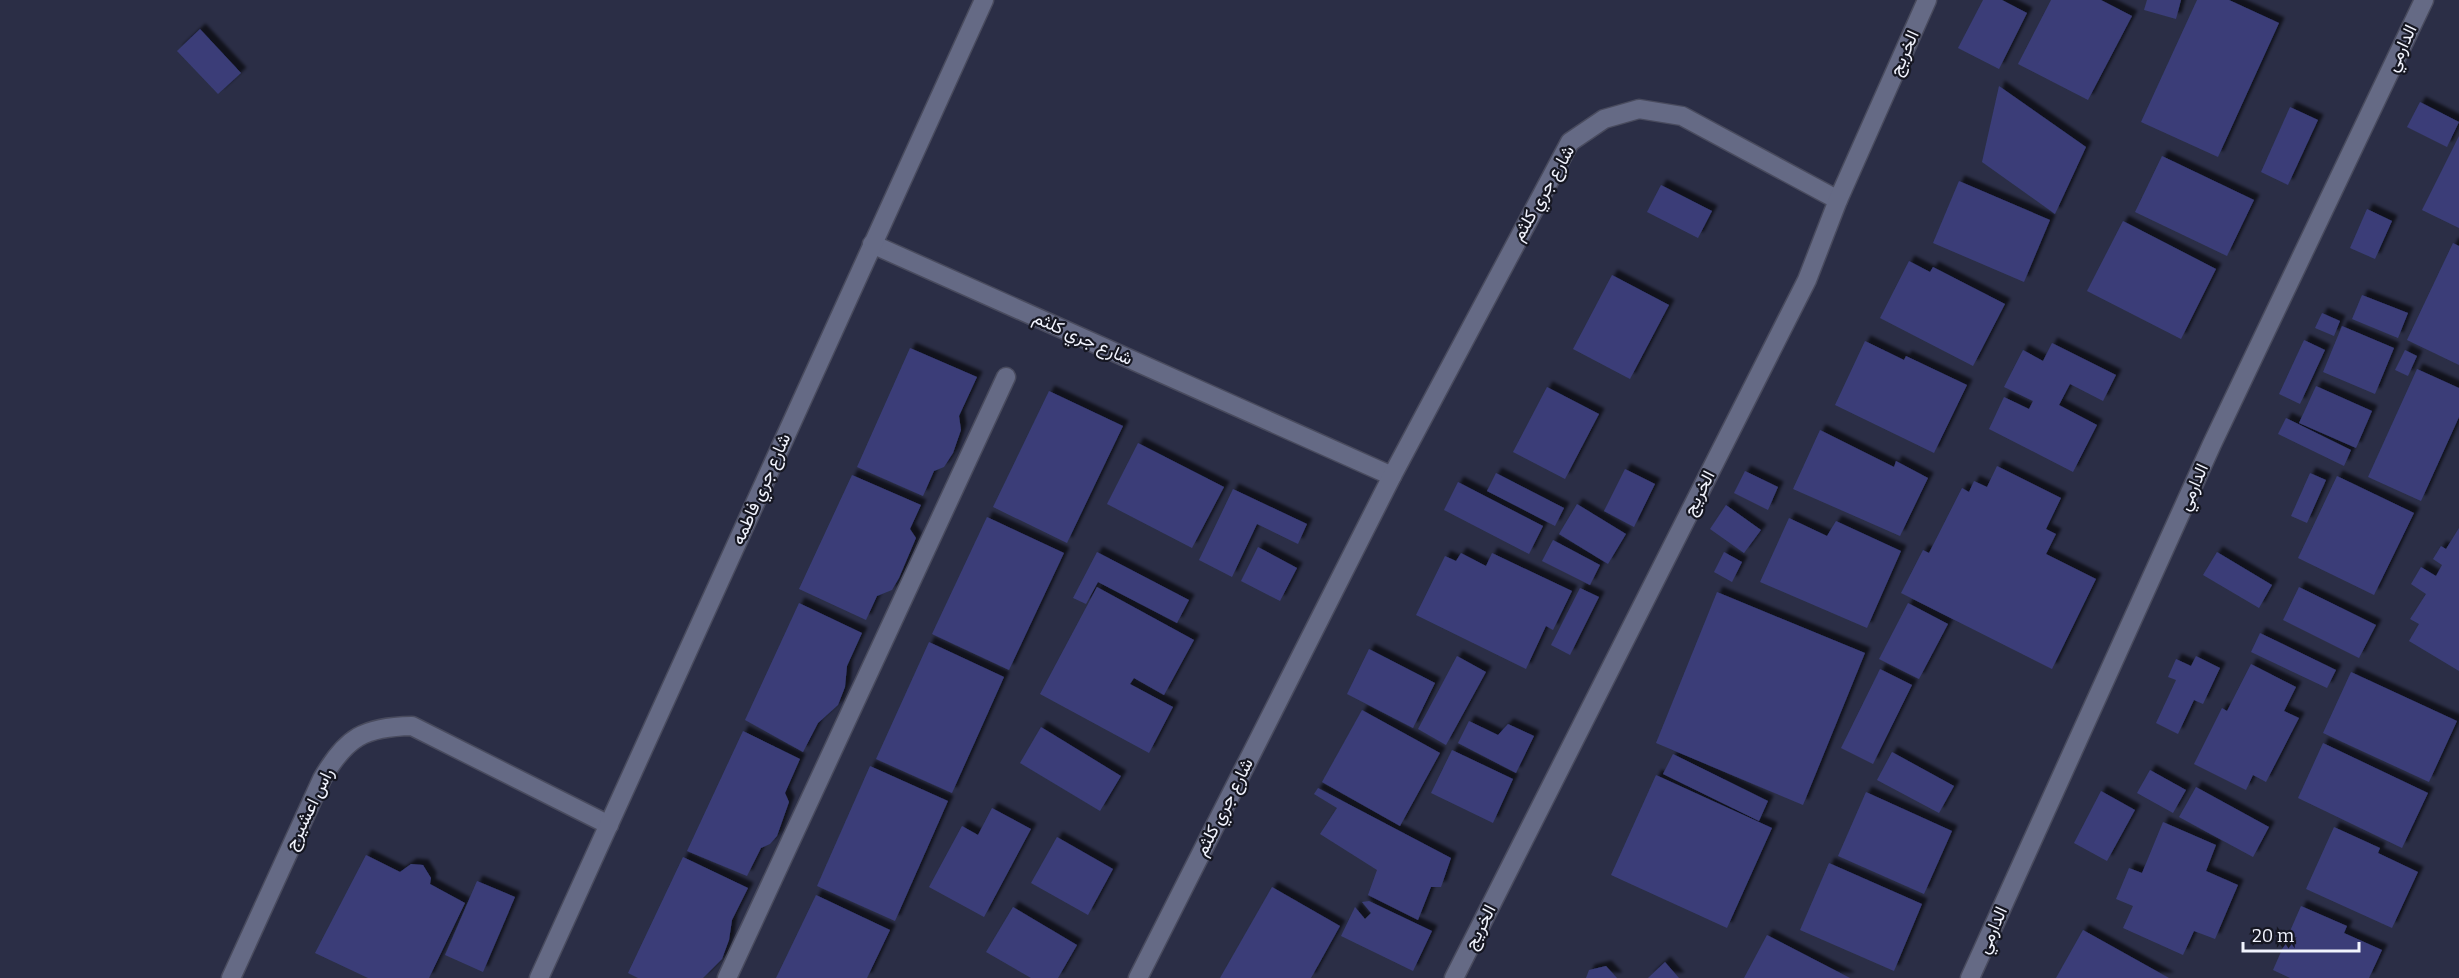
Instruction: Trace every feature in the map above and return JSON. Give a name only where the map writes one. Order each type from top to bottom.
[{"type":"street","name":"شارع جري فاطمه","points":[[539,978],[984,0]]},
{"type":"street","name":"الخريج","points":[[1454,978],[1801,291],[1838,200],[1927,0]]},
{"type":"street","name":"الدارمي","points":[[1970,978],[2212,444],[2424,0]]},
{"type":"street","name":"شارع جري كلثم","points":[[1138,978],[1392,476],[1570,142],[1604,119],[1639,109],[1682,116],[1838,200]]},
{"type":"street","name":"شارع جري كلثم","points":[[872,244],[1392,476]]},
{"type":"street","points":[[727,978],[1006,377]]},
{"type":"street","name":"راس اعشيرج","points":[[231,978],[322,779],[336,754],[358,736],[384,726],[412,726],[609,825]]},
{"type":"building","points":[[1983,0],[2002,0],[2027,13],[1999,69],[1958,48]]},
{"type":"building","points":[[2051,0],[2101,0],[2132,16],[2088,100],[2018,64]]},
{"type":"building","points":[[2147,0],[2181,0],[2176,19],[2144,10]]},
{"type":"building","points":[[2197,0],[2229,0],[2279,23],[2218,157],[2141,122]]},
{"type":"building","points":[[200,29],[241,73],[218,94],[177,51]]},
{"type":"building","points":[[1999,86],[2086,147],[2055,214],[1982,162]]},
{"type":"building","points":[[2420,102],[2459,122],[2447,147],[2407,127]]},
{"type":"building","points":[[2290,107],[2318,120],[2288,185],[2261,172]]},
{"type":"building","points":[[2459,136],[2459,228],[2422,210]]},
{"type":"building","points":[[2162,156],[2254,200],[2227,256],[2135,212]]},
{"type":"building","points":[[1959,181],[2050,220],[2024,282],[1933,243]]},
{"type":"building","points":[[1661,185],[1712,211],[1698,238],[1647,212]]},
{"type":"building","points":[[2367,209],[2392,221],[2375,259],[2350,248]]},
{"type":"building","points":[[2123,221],[2216,269],[2181,339],[2087,291]]},
{"type":"building","points":[[2453,243],[2459,246],[2459,365],[2407,340]]},
{"type":"building","points":[[1909,261],[1930,272],[1933,267],[2005,304],[1973,366],[1880,318]]},
{"type":"building","points":[[1612,275],[1669,305],[1630,379],[1573,349]]},
{"type":"building","points":[[2362,295],[2408,313],[2398,338],[2352,319]]},
{"type":"building","points":[[2322,313],[2340,321],[2334,336],[2315,328]]},
{"type":"building","points":[[2342,326],[2394,348],[2375,394],[2323,372]]},
{"type":"building","points":[[2304,340],[2325,350],[2300,404],[2279,394]]},
{"type":"building","points":[[1865,341],[1904,360],[1906,356],[1967,385],[1934,453],[1835,405]]},
{"type":"building","points":[[2052,343],[2116,375],[2103,401],[2070,384],[2059,405],[2097,425],[2073,472],[1989,429],[2004,397],[2029,409],[2033,401],[2004,387],[2023,350],[2043,361]]},
{"type":"building","points":[[910,348],[977,377],[959,416],[961,430],[953,453],[944,467],[934,471],[923,496],[857,467]]},
{"type":"building","points":[[2405,350],[2417,356],[2408,376],[2395,370]]},
{"type":"building","points":[[2417,369],[2459,388],[2459,417],[2421,501],[2368,477]]},
{"type":"building","points":[[2316,386],[2372,411],[2356,448],[2299,423]]},
{"type":"building","points":[[1547,387],[1599,414],[1565,479],[1513,452]]},
{"type":"building","points":[[1049,391],[1123,426],[1067,543],[993,507]]},
{"type":"building","points":[[2286,418],[2351,450],[2344,466],[2278,434]]},
{"type":"building","points":[[1820,430],[1894,467],[1896,461],[1928,478],[1900,536],[1793,489]]},
{"type":"building","points":[[1138,443],[1224,487],[1192,548],[1107,504]]},
{"type":"building","points":[[1997,466],[2061,498],[2046,529],[2056,534],[2046,554],[2096,579],[2052,669],[1901,593],[1923,550],[1929,553],[1962,488],[1969,492],[1974,481],[1987,487]]},
{"type":"building","points":[[1625,469],[1655,484],[1634,527],[1604,511]]},
{"type":"building","points":[[1745,471],[1778,487],[1768,510],[1734,493]]},
{"type":"building","points":[[1496,473],[1564,508],[1555,526],[1487,491]]},
{"type":"building","points":[[2310,473],[2326,480],[2307,523],[2291,516]]},
{"type":"building","points":[[852,475],[921,505],[910,529],[916,538],[899,578],[892,590],[877,596],[866,620],[799,589]]},
{"type":"building","points":[[2337,476],[2414,513],[2374,595],[2298,558]]},
{"type":"building","points":[[1458,482],[1543,526],[1529,554],[1444,510]]},
{"type":"building","points":[[1233,489],[1307,524],[1298,544],[1257,524],[1232,577],[1199,560]]},
{"type":"building","points":[[1577,504],[1626,534],[1608,564],[1559,534]]},
{"type":"building","points":[[1726,505],[1761,530],[1744,553],[1710,529]]},
{"type":"building","points":[[987,517],[1064,553],[1009,670],[932,634]]},
{"type":"building","points":[[1789,518],[1827,536],[1836,521],[1901,551],[1867,628],[1760,582]]},
{"type":"building","points":[[2459,528],[2459,671],[2409,641],[2419,624],[2410,619],[2426,594],[2411,584],[2421,567],[2436,576],[2442,565],[2433,559],[2441,546],[2446,549]]},
{"type":"building","points":[[1553,540],[1600,565],[1590,585],[1542,561]]},
{"type":"building","points":[[1258,547],[1297,568],[1280,601],[1241,581]]},
{"type":"building","points":[[1097,552],[1189,600],[1177,623],[1098,582],[1086,604],[1073,598]]},
{"type":"building","points":[[1724,552],[1742,562],[1732,582],[1714,572]]},
{"type":"building","points":[[2217,552],[2272,585],[2259,608],[2203,575]]},
{"type":"building","points":[[1461,553],[1486,566],[1492,553],[1572,591],[1553,630],[1546,626],[1526,669],[1416,615],[1445,556],[1456,561]]},
{"type":"building","points":[[1097,587],[1194,640],[1164,695],[1134,678],[1130,684],[1173,707],[1149,753],[1040,694]]},
{"type":"building","points":[[2299,587],[2376,625],[2359,658],[2283,620]]},
{"type":"building","points":[[1580,588],[1599,597],[1570,655],[1551,645]]},
{"type":"building","points":[[1717,592],[1865,653],[1803,805],[1656,743]]},
{"type":"building","points":[[799,603],[862,633],[847,666],[845,687],[838,705],[818,723],[803,752],[745,720]]},
{"type":"building","points":[[1908,603],[1948,624],[1919,679],[1879,659]]},
{"type":"building","points":[[2260,633],[2336,670],[2327,688],[2251,652]]},
{"type":"building","points":[[929,642],[1004,677],[952,793],[876,759]]},
{"type":"building","points":[[1369,649],[1435,683],[1413,728],[1347,694]]},
{"type":"building","points":[[1457,656],[1486,672],[1446,745],[1418,729]]},
{"type":"building","points":[[2196,656],[2220,668],[2203,704],[2194,700],[2178,734],[2156,723],[2176,680],[2168,677],[2176,659],[2191,666]]},
{"type":"building","points":[[2251,664],[2296,687],[2284,711],[2299,718],[2266,782],[2253,775],[2246,790],[2194,764],[2222,708],[2227,711]]},
{"type":"building","points":[[1880,669],[1912,685],[1873,764],[1841,748]]},
{"type":"building","points":[[2351,672],[2457,721],[2429,782],[2323,733]]},
{"type":"building","points":[[1362,710],[1440,753],[1400,826],[1322,782]]},
{"type":"building","points":[[1469,721],[1498,735],[1508,724],[1534,736],[1516,773],[1458,743]]},
{"type":"building","points":[[1041,727],[1121,776],[1100,811],[1020,763]]},
{"type":"building","points":[[743,731],[800,759],[785,793],[789,802],[777,836],[770,844],[761,848],[747,876],[687,851]]},
{"type":"building","points":[[2323,743],[2428,793],[2402,848],[2298,798]]},
{"type":"building","points":[[1452,750],[1513,779],[1493,823],[1431,793]]},
{"type":"building","points":[[1892,752],[1954,786],[1939,813],[1877,780]]},
{"type":"building","points":[[1673,754],[1768,801],[1759,821],[1663,774]]},
{"type":"building","points":[[870,766],[948,801],[895,921],[817,886]]},
{"type":"building","points":[[2150,770],[2186,790],[2173,813],[2137,793]]},
{"type":"building","points":[[1656,775],[1772,828],[1727,928],[1611,875]]},
{"type":"building","points":[[2196,787],[2269,827],[2253,857],[2179,817]]},
{"type":"building","points":[[1318,788],[1451,858],[1441,887],[1431,887],[1418,920],[1368,895],[1377,870],[1320,834],[1337,808],[1314,794]]},
{"type":"building","points":[[2101,791],[2135,810],[2107,861],[2074,843]]},
{"type":"building","points":[[1866,792],[1952,831],[1924,894],[1838,856]]},
{"type":"building","points":[[992,808],[1031,829],[984,917],[929,887],[962,826],[978,835]]},
{"type":"building","points":[[2163,822],[2216,845],[2206,871],[2238,885],[2215,939],[2194,931],[2183,955],[2123,928],[2133,906],[2116,899],[2129,868],[2142,873]]},
{"type":"building","points":[[2334,827],[2380,848],[2378,853],[2418,872],[2392,928],[2306,889]]},
{"type":"building","points":[[1057,837],[1113,869],[1088,915],[1031,883]]},
{"type":"building","points":[[366,855],[400,872],[411,864],[423,865],[431,878],[430,884],[465,903],[429,978],[368,978],[315,953]]},
{"type":"building","points":[[683,857],[748,888],[732,920],[729,940],[722,959],[703,978],[638,978],[628,973]]},
{"type":"building","points":[[1829,863],[1922,904],[1894,971],[1800,930]]},
{"type":"building","points":[[477,881],[515,897],[483,972],[445,955]]},
{"type":"building","points":[[1272,887],[1340,926],[1311,978],[1220,978]]},
{"type":"building","points":[[816,895],[890,930],[867,978],[776,978]]},
{"type":"building","points":[[1369,901],[1432,931],[1413,971],[1341,936],[1355,907],[1365,919],[1371,913],[1362,902]]},
{"type":"building","points":[[2301,906],[2347,926],[2344,933],[2382,950],[2369,978],[2290,978],[2273,970]]},
{"type":"building","points":[[1013,907],[1077,945],[1058,978],[1031,978],[986,952]]},
{"type":"building","points":[[2083,930],[2169,978],[2056,978]]},
{"type":"building","points":[[1767,935],[1850,978],[1744,978]]},
{"type":"building","points":[[1665,962],[1679,978],[1648,978]]},
{"type":"building","points":[[1606,966],[1617,978],[1586,978],[1589,970]]}]
